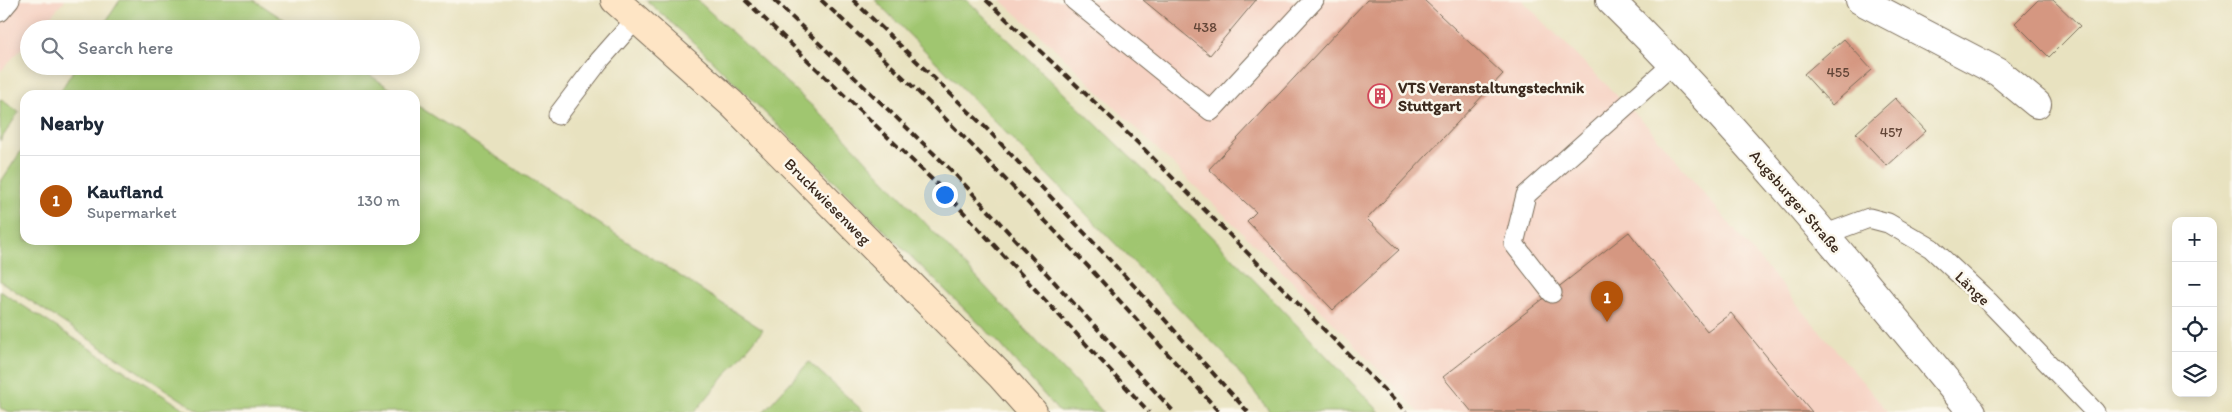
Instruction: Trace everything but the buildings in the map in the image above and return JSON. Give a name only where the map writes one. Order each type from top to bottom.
[{"type":"main road","name":"Bruckwiesenweg","points":[[615,0],[732,104],[1001,376],[1033,412]]},
{"type":"street","name":"Augsburger Straße","points":[[1610,0],[1674,63],[1826,234],[1972,412]]},
{"type":"street","points":[[1860,0],[1998,72],[2037,104]]},
{"type":"lane","points":[[0,12],[10,0]]},
{"type":"lane","points":[[1074,0],[1211,111],[1314,0]]},
{"type":"lane","points":[[558,115],[599,61],[636,19]]},
{"type":"lane","points":[[1552,292],[1514,244],[1526,195],[1674,63]]},
{"type":"lane","name":"Länge","points":[[1826,234],[1869,218],[1888,223],[1931,248],[1990,303],[2095,412]]},
{"type":"shaded area","points":[[0,0],[65,0],[47,20],[20,20],[20,50],[0,72]]},
{"type":"shaded area","points":[[1001,0],[1522,0],[1648,127],[1888,412],[1419,412],[1314,303],[1048,42]]},
{"type":"green space","points":[[120,0],[254,0],[284,20],[107,20]]},
{"type":"green space","points":[[646,0],[697,0],[835,127],[1103,412],[1059,412],[1001,345],[693,42]]},
{"type":"green space","points":[[875,0],[967,0],[1210,234],[1380,412],[1270,412],[1226,356]]},
{"type":"green space","points":[[70,75],[370,75],[392,90],[61,90]]},
{"type":"green space","points":[[0,99],[19,112],[0,141]]},
{"type":"green space","points":[[420,107],[763,330],[695,412],[200,412],[0,281],[0,183],[20,153],[20,245],[420,245]]},
{"type":"green space","points":[[0,291],[189,412],[10,412],[0,408]]},
{"type":"green space","points":[[809,362],[864,412],[763,412]]},
{"type":"railway","points":[[745,0],[942,189],[1149,412]]},
{"type":"railway","points":[[774,0],[953,172],[1174,412]]},
{"type":"railway","points":[[821,0],[976,149],[1124,305],[1219,412]]},
{"type":"railway","points":[[853,0],[987,129],[1138,290],[1248,412]]},
{"type":"railway","points":[[986,0],[1140,145],[1406,412]]},
{"type":"place","name":"VTS Veranstaltungstechnik Stuttgart","points":[[1380,96]]},
{"type":"place","name":"Kaufland","points":[[1607,322]]}]
